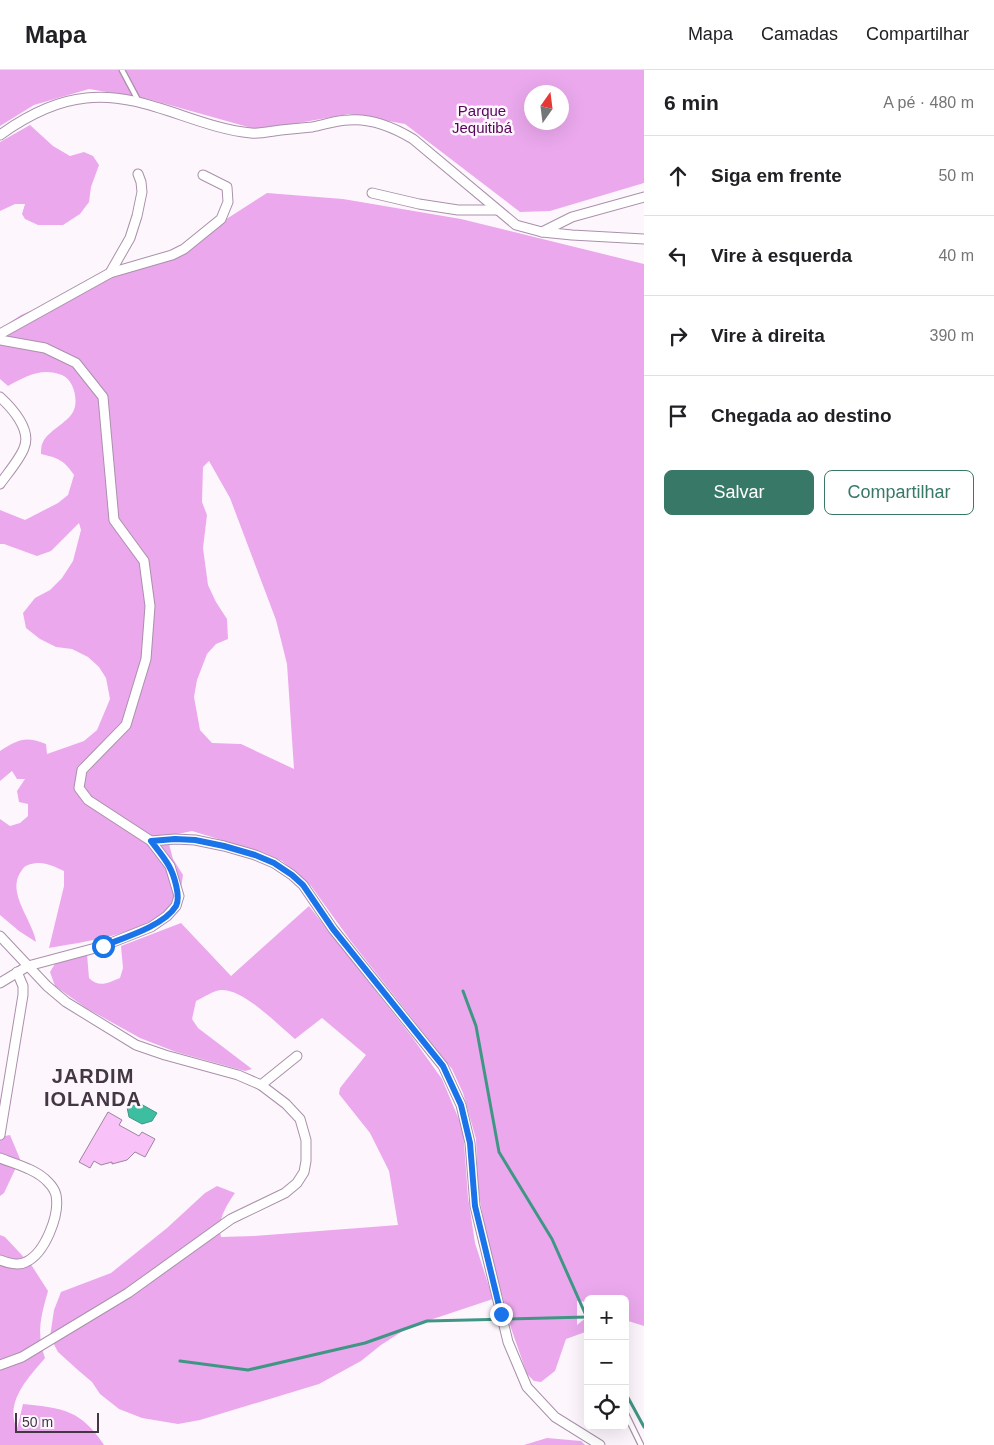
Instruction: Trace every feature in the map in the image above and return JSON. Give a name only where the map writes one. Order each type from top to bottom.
[{"type":"street","points":[[0,135],[34,114],[63,102],[107,97],[140,103],[233,131],[254,134],[312,127],[349,120],[381,123],[399,131],[412,140],[516,225],[542,232],[572,236],[644,239]]},
{"type":"street","points":[[110,273],[130,238],[137,216],[142,192],[138,174]]},
{"type":"street","points":[[0,334],[110,273],[172,255],[184,249],[221,219],[228,202],[227,187],[203,174]]},
{"type":"street","points":[[372,193],[419,204],[458,210],[500,213]]},
{"type":"street","points":[[542,232],[572,217],[644,196]]},
{"type":"street","points":[[0,340],[45,348],[76,364],[103,397],[114,520],[144,561],[150,606],[146,659],[126,725],[82,770],[79,788],[88,800],[151,841],[170,866],[179,896],[176,906],[167,916],[151,927],[103,946],[28,966],[0,983]]},
{"type":"street","points":[[0,397],[10,406],[15,414],[25,431],[26,439],[25,448],[0,484]]},
{"type":"street","points":[[151,841],[195,840],[224,846],[274,863],[292,875],[303,885],[333,929],[443,1066],[461,1105],[470,1143],[475,1206],[508,1342],[527,1387],[554,1417],[600,1445]]},
{"type":"street","points":[[0,936],[3,944],[66,1002],[136,1045],[238,1075],[261,1085],[286,1104],[300,1120],[306,1140],[304,1172],[297,1183],[285,1193],[231,1219],[128,1293],[22,1357],[0,1364]]},
{"type":"street","points":[[0,1135],[24,995],[24,986],[17,972]]},
{"type":"street","points":[[261,1085],[297,1056]]},
{"type":"street","points":[[0,1158],[33,1172],[47,1181],[56,1193],[57,1208],[45,1242],[34,1256],[25,1263],[8,1263],[0,1260]]},
{"type":"lane","points":[[122,70],[140,103]]},
{"type":"lane","points":[[629,1420],[641,1445]]},
{"type":"green space","name":"Parque Jequitibá","points":[[0,70],[644,70],[644,183],[550,211],[520,212],[405,124],[349,114],[259,130],[148,99],[89,89],[34,105],[0,126]]},
{"type":"green space","points":[[30,125],[53,146],[70,156],[84,152],[93,156],[99,165],[91,187],[89,202],[80,214],[63,225],[38,225],[25,219],[22,214],[25,204],[15,204],[0,211],[0,142]]},
{"type":"green space","points":[[267,193],[343,199],[461,219],[644,264],[644,1326],[629,1321],[629,1295],[584,1295],[584,1302],[577,1301],[577,1325],[584,1319],[584,1332],[566,1339],[555,1371],[541,1382],[534,1381],[527,1374],[511,1328],[485,1230],[478,1188],[476,1139],[463,1093],[452,1069],[350,940],[311,886],[282,861],[264,853],[192,831],[173,835],[169,844],[173,859],[183,875],[180,890],[172,905],[159,916],[142,925],[103,938],[49,948],[64,886],[64,871],[42,863],[25,867],[17,881],[19,899],[36,942],[0,915],[0,819],[10,826],[20,823],[28,816],[28,804],[19,802],[17,791],[25,779],[17,779],[12,771],[0,781],[0,751],[17,741],[33,740],[46,744],[47,754],[84,741],[97,730],[110,699],[106,678],[99,667],[88,657],[72,649],[56,647],[40,639],[26,628],[23,613],[35,598],[50,590],[62,578],[73,561],[81,530],[79,523],[51,551],[37,556],[0,544],[0,510],[25,520],[58,503],[68,495],[74,475],[60,460],[41,454],[41,449],[45,438],[73,412],[76,402],[70,381],[62,375],[41,372],[8,386],[0,379],[0,329],[21,315],[103,281],[182,255],[228,218]],"holes":[[[209,461],[230,498],[276,620],[287,664],[294,769],[241,744],[212,743],[200,730],[194,697],[197,680],[207,654],[216,644],[228,639],[227,619],[208,585],[203,548],[207,515],[202,502],[203,467]]]},
{"type":"green space","points":[[309,906],[412,1037],[442,1079],[463,1129],[468,1197],[475,1243],[493,1299],[409,1327],[361,1361],[319,1384],[200,1420],[178,1424],[142,1418],[119,1409],[100,1394],[92,1382],[58,1352],[50,1337],[54,1310],[61,1292],[111,1273],[167,1228],[205,1193],[217,1186],[235,1193],[221,1219],[221,1237],[398,1225],[389,1171],[370,1133],[339,1094],[340,1088],[366,1055],[322,1018],[295,1039],[250,1001],[230,991],[221,990],[196,1001],[192,1019],[198,1028],[252,1069],[245,1071],[176,1052],[140,1038],[86,1008],[55,986],[50,972],[56,962],[87,954],[89,978],[100,984],[112,982],[120,978],[123,968],[121,946],[181,923],[231,976]]},
{"type":"green space","points":[[10,1135],[20,1159],[4,1193],[0,1196],[0,1137]]},
{"type":"green space","points":[[0,1235],[5,1237],[32,1266],[48,1291],[40,1324],[42,1349],[45,1358],[20,1390],[16,1400],[14,1419],[17,1429],[23,1404],[49,1407],[70,1413],[79,1418],[96,1433],[104,1445],[0,1445]]},
{"type":"green space","points":[[547,1438],[581,1441],[585,1445],[524,1445]]},
{"type":"shaded area","points":[[132,1099],[157,1113],[152,1121],[142,1124],[129,1117],[127,1107]]},
{"type":"building","points":[[108,1112],[122,1120],[119,1125],[139,1136],[142,1132],[155,1139],[145,1157],[135,1152],[127,1160],[112,1164],[112,1162],[101,1165],[94,1161],[90,1168],[79,1162]]},
{"type":"waterway","points":[[463,991],[476,1026],[499,1152],[552,1239],[584,1311]]},
{"type":"waterway","points":[[180,1361],[248,1370],[365,1343],[427,1321],[584,1317]]},
{"type":"waterway","points":[[629,1399],[644,1427]]},
{"type":"district","name":"JARDIM IOLANDA","points":[[93,1088]]},
{"type":"route","points":[[103,946],[151,927],[167,916],[176,906],[179,896],[170,866],[151,841],[195,840],[224,846],[274,863],[303,885],[333,929],[443,1066],[461,1105],[470,1143],[475,1206],[482,1242],[501,1314]]}]
